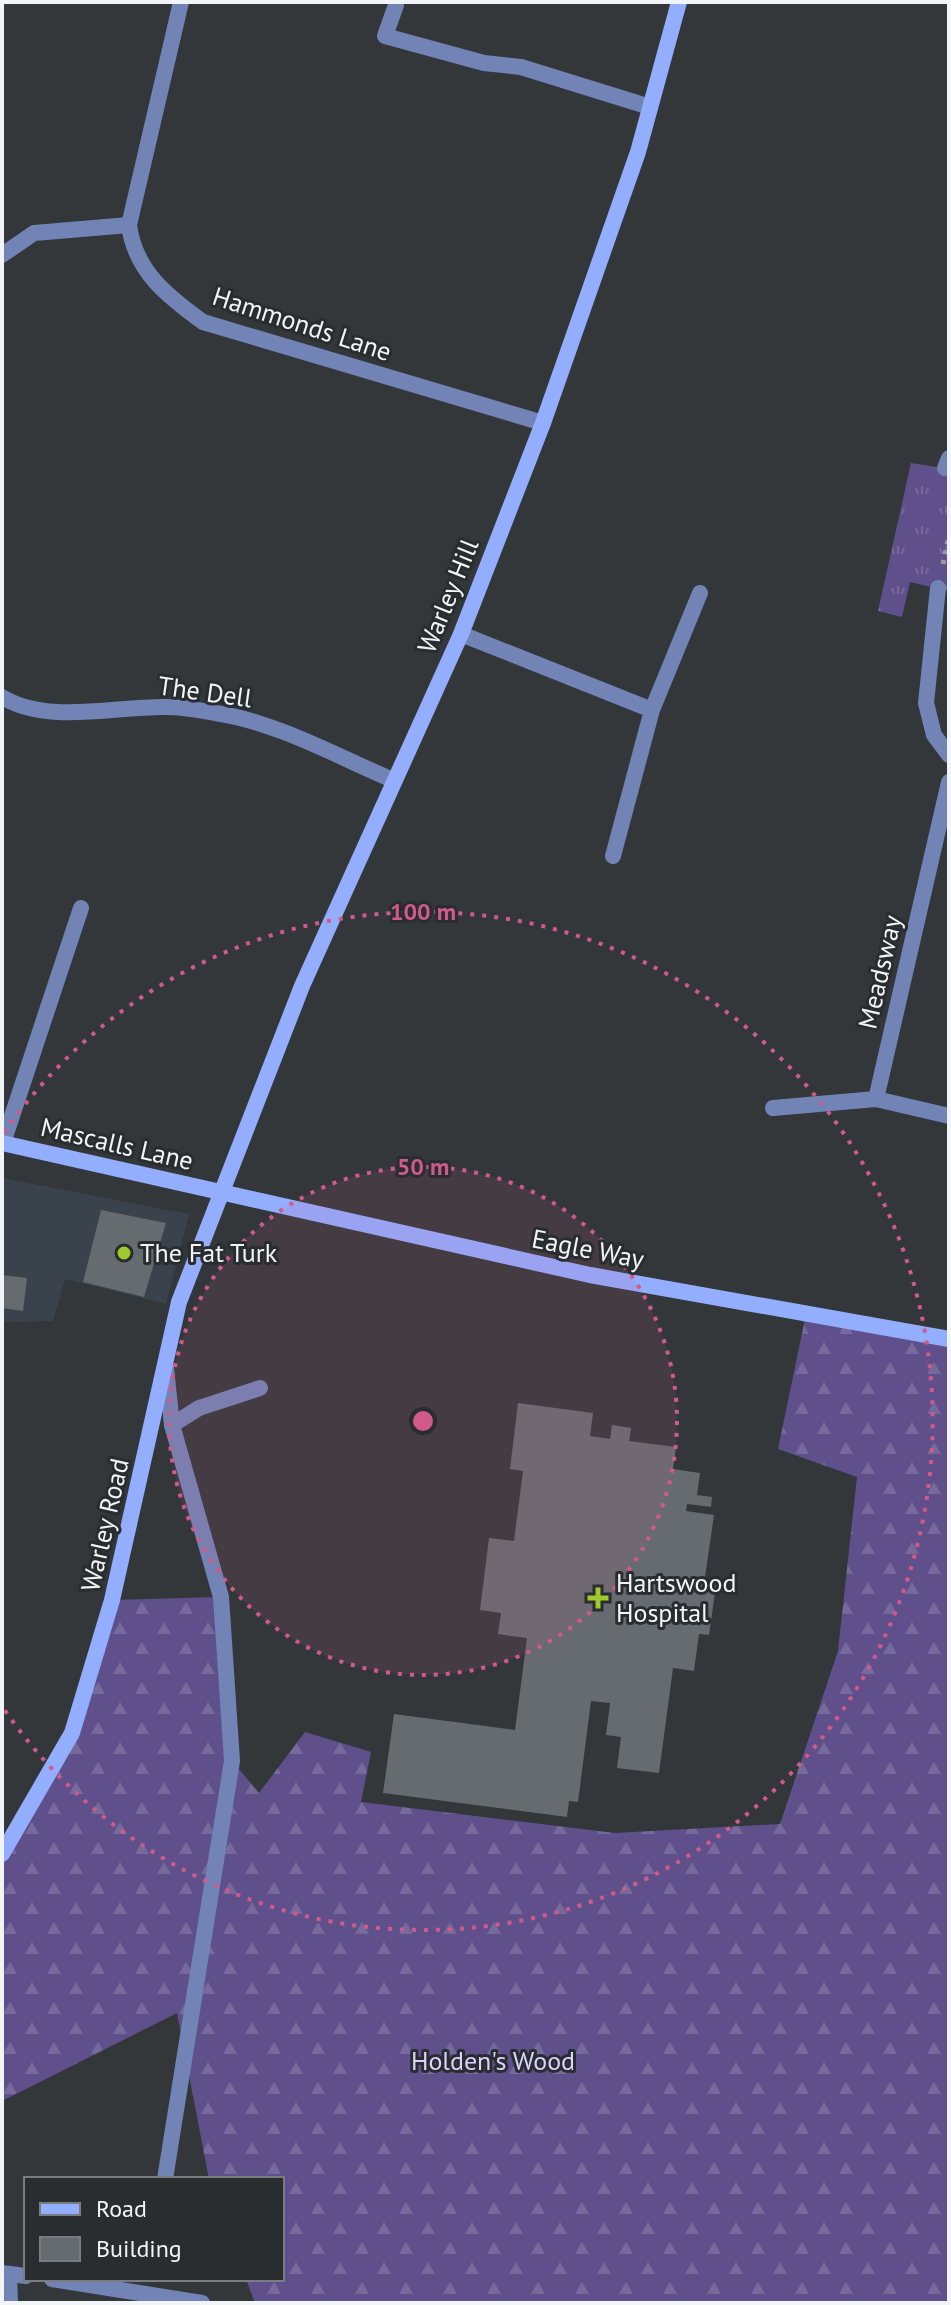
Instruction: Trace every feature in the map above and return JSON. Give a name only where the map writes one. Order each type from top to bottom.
[{"type":"main road","name":"Warley Hill","points":[[221,1193],[302,986],[461,634],[543,423],[650,107],[679,2]]},
{"type":"main road","name":"Mascalls Lane","points":[[2,1143],[221,1193]]},
{"type":"main road","name":"Eagle Way","points":[[221,1193],[590,1275],[949,1339]]},
{"type":"main road","name":"Warley Road","points":[[2,1854],[72,1733],[112,1600],[179,1302],[221,1193]]},
{"type":"street","name":"Hammonds Lane","points":[[181,2],[129,225],[131,246],[144,270],[173,300],[203,322],[543,423]]},
{"type":"street","points":[[396,5],[385,36],[484,63],[521,67],[650,107]]},
{"type":"street","points":[[2,255],[34,233],[129,225]]},
{"type":"street","points":[[938,588],[926,703],[934,735],[949,755]]},
{"type":"street","points":[[613,856],[652,710],[700,593]]},
{"type":"street","points":[[461,634],[652,710]]},
{"type":"street","name":"The Dell","points":[[2,697],[11,702],[61,711],[168,707],[254,721],[393,780]]},
{"type":"street","name":"Meadsway","points":[[876,1099],[949,782]]},
{"type":"street","points":[[2,1143],[81,908]]},
{"type":"street","points":[[773,1108],[876,1099],[949,1116]]},
{"type":"street","points":[[165,2177],[232,1761],[221,1597],[172,1425],[166,1368]]},
{"type":"street","points":[[172,1425],[199,1408],[260,1388]]},
{"type":"street","points":[[10,2303],[12,2275]]},
{"type":"street","points":[[76,2281],[147,2287],[199,2303]]},
{"type":"shaded area","points":[[2,1178],[189,1214],[166,1304],[65,1279],[53,1321],[2,1322]]},
{"type":"green space","points":[[911,463],[949,469],[949,591],[910,582],[902,617],[878,611]]},
{"type":"green space","name":"Holden's Wood","points":[[806,1314],[949,1339],[949,2303],[255,2303],[247,2281],[284,2281],[284,2177],[209,2177],[177,2013],[2,2101],[2,1854],[72,1733],[112,1600],[221,1597],[232,1761],[259,1793],[305,1732],[371,1752],[361,1802],[615,1833],[780,1824],[838,1651],[857,1477],[778,1449]]},
{"type":"building","name":"The Fat Turk","points":[[101,1210],[166,1223],[144,1297],[83,1282]]},
{"type":"building","points":[[2,1275],[27,1278],[23,1311],[2,1308]]},
{"type":"building","name":"Hartswood Hospital","points":[[518,1403],[593,1413],[590,1436],[610,1439],[612,1425],[631,1428],[629,1441],[676,1447],[673,1469],[700,1473],[697,1495],[712,1497],[711,1507],[687,1504],[686,1511],[714,1515],[704,1584],[716,1585],[709,1635],[699,1634],[694,1671],[673,1668],[659,1773],[617,1768],[621,1737],[606,1735],[610,1703],[591,1701],[578,1802],[569,1801],[567,1817],[383,1793],[394,1714],[515,1730],[527,1638],[498,1634],[501,1613],[480,1610],[489,1538],[514,1541],[523,1471],[510,1469]]},
{"type":"place","name":"The Fat Turk","points":[[124,1253]]},
{"type":"place","name":"Hartswood Hospital","points":[[598,1598]]}]
